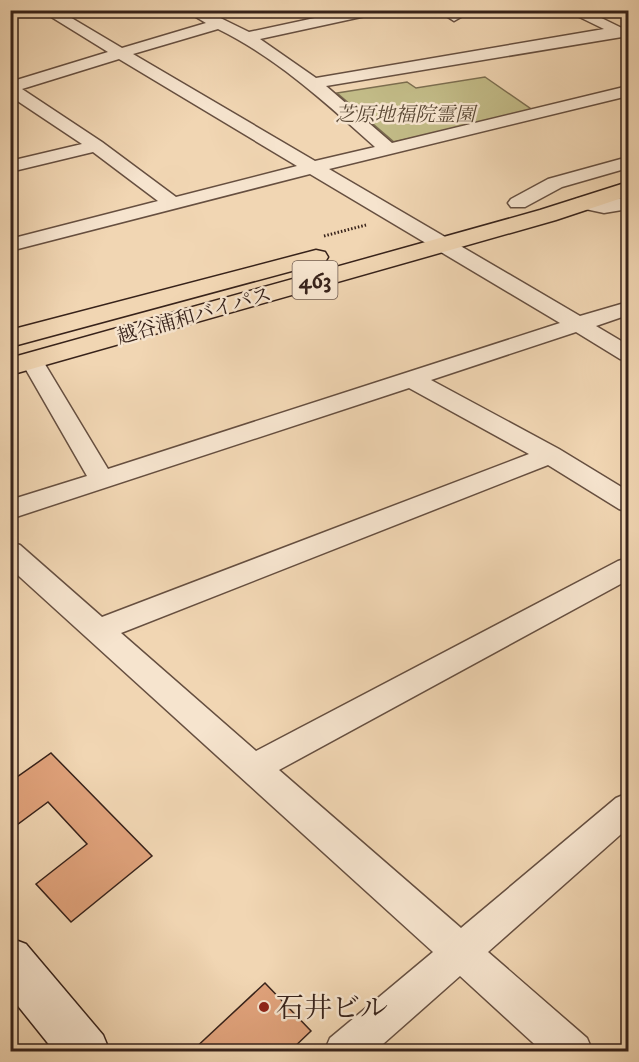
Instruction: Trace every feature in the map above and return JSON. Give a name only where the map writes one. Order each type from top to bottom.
[{"type":"highway","name":"越谷浦和バイパス","points":[[13,334],[518,203],[622,188]]},
{"type":"highway","name":"越谷浦和バイパス","points":[[21,364],[443,245],[583,203],[622,188]]},
{"type":"street","points":[[47,10],[310,168],[628,354]]},
{"type":"street","points":[[191,10],[247,38],[313,83],[389,150]]},
{"type":"street","points":[[247,38],[375,10]]},
{"type":"street","points":[[572,10],[625,33]]},
{"type":"street","points":[[10,88],[217,24]]},
{"type":"street","points":[[313,83],[625,33]]},
{"type":"street","points":[[10,88],[96,146],[173,203]]},
{"type":"street","points":[[10,245],[310,168],[628,91]]},
{"type":"street","points":[[10,167],[96,146]]},
{"type":"street","points":[[518,203],[555,183],[628,162]]},
{"type":"street","points":[[10,510],[628,308]]},
{"type":"street","points":[[21,364],[102,480]]},
{"type":"street","points":[[409,378],[550,455],[628,503]]},
{"type":"street","points":[[99,630],[550,455]]},
{"type":"street","points":[[10,552],[461,950],[573,1052]]},
{"type":"street","points":[[254,768],[628,568]]},
{"type":"street","points":[[344,1052],[628,808]]},
{"type":"street","points":[[10,960],[74,1047]]},
{"type":"green space","name":"芝原地福院霊園","points":[[485,77],[534,111],[394,142],[337,93],[407,82],[416,88]]},
{"type":"building","points":[[51,753],[152,856],[71,922],[36,884],[87,844],[48,802],[10,830],[10,782]]},
{"type":"building","name":"石井ビル","points":[[265,983],[311,1031],[289,1052],[191,1052]]},
{"type":"place","name":"石井ビル","points":[[264,1007]]}]
